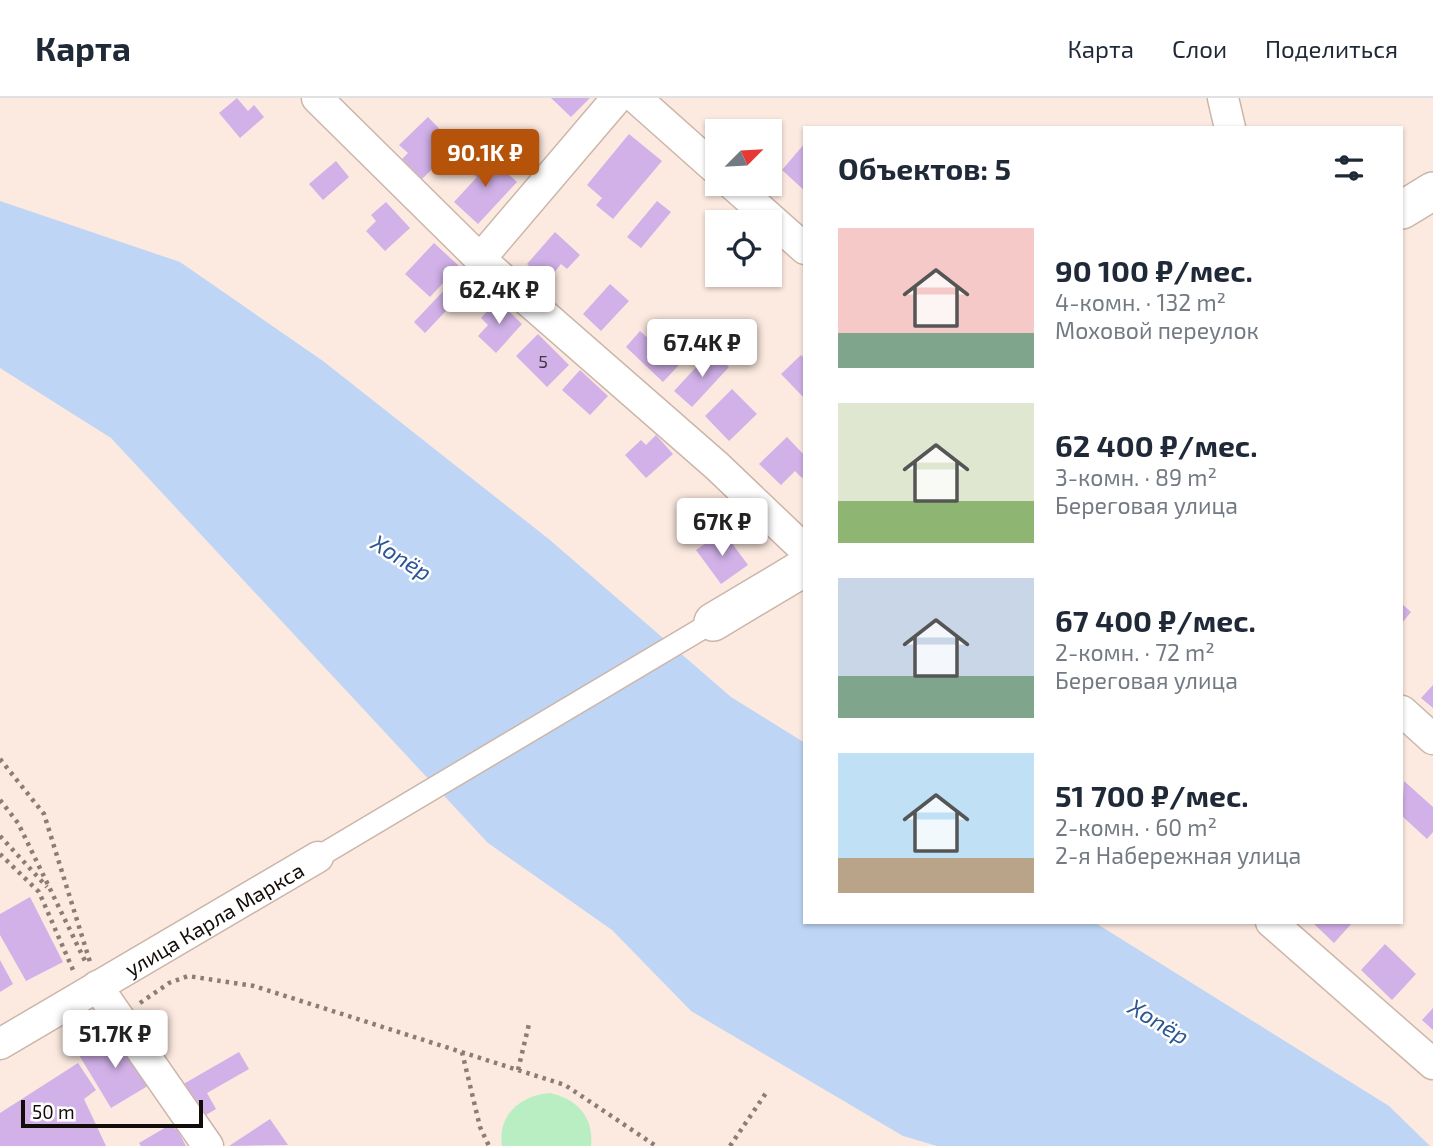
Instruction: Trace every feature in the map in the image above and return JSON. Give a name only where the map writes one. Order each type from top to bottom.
[{"type":"street","points":[[317,98],[480,259],[717,466],[803,548]]},
{"type":"street","points":[[480,259],[617,98]]},
{"type":"street","points":[[636,98],[705,159]]},
{"type":"street","points":[[1223,98],[1230,126]]},
{"type":"street","points":[[1403,209],[1433,191]]},
{"type":"street","points":[[745,196],[803,247]]},
{"type":"street","points":[[318,856],[803,568]]},
{"type":"street","points":[[1403,712],[1433,739]]},
{"type":"street","name":"улица Карла Маркса","points":[[0,1044],[318,856]]},
{"type":"street","points":[[1273,924],[1433,1064]]},
{"type":"street","points":[[97,986],[208,1146]]},
{"type":"path","points":[[0,759],[44,814],[97,986]]},
{"type":"path","points":[[0,800],[18,823],[97,986]]},
{"type":"path","points":[[0,836],[51,891]]},
{"type":"path","points":[[0,854],[38,892],[75,969],[64,976]]},
{"type":"path","points":[[119,1017],[169,983],[188,976],[254,986],[565,1086],[656,1146]]},
{"type":"path","points":[[518,1070],[529,1024]]},
{"type":"path","points":[[461,1051],[480,1127],[489,1146]]},
{"type":"path","points":[[730,1146],[768,1090]]},
{"type":"green space","points":[[550,1093],[568,1100],[582,1111],[590,1126],[591,1146],[502,1146],[503,1125],[513,1109],[530,1098]]},
{"type":"water","name":"Хопёр","points":[[0,201],[180,262],[323,361],[550,540],[731,697],[803,742],[803,924],[1097,924],[1389,1106],[1430,1146],[937,1146],[903,1136],[691,1011],[612,930],[488,843],[111,438],[0,368]]},
{"type":"building","points":[[237,98],[248,111],[254,105],[264,117],[240,138],[219,113]]},
{"type":"building","points":[[551,98],[590,98],[571,117]]},
{"type":"building","points":[[428,117],[456,146],[422,179],[402,159],[408,153],[399,145]]},
{"type":"building","points":[[629,134],[662,161],[613,219],[596,205],[602,198],[587,185]]},
{"type":"building","points":[[803,145],[803,189],[782,170]]},
{"type":"building","points":[[485,153],[517,182],[478,224],[454,202],[477,177],[469,170]]},
{"type":"building","points":[[336,161],[349,177],[323,200],[309,184]]},
{"type":"building","points":[[657,201],[671,212],[641,248],[627,237]]},
{"type":"building","points":[[386,202],[410,228],[385,251],[366,231],[376,221],[371,215]]},
{"type":"building","points":[[555,232],[580,255],[567,269],[561,264],[547,282],[527,264]]},
{"type":"building","points":[[434,243],[459,266],[430,297],[405,274]]},
{"type":"building","points":[[451,283],[462,294],[425,333],[414,322]]},
{"type":"building","points":[[610,284],[629,301],[601,331],[583,314]]},
{"type":"building","points":[[497,300],[522,324],[496,353],[478,336],[488,325],[481,318]]},
{"type":"building","points":[[674,330],[694,349],[663,382],[626,347],[640,331],[658,347]]},
{"type":"building","points":[[538,334],[569,365],[547,387],[516,356]]},
{"type":"building","points":[[711,351],[729,367],[692,407],[674,391]]},
{"type":"building","points":[[801,355],[803,357],[803,397],[781,374]]},
{"type":"building","points":[[580,370],[608,396],[590,415],[562,390]]},
{"type":"building","points":[[732,389],[757,414],[729,441],[705,416]]},
{"type":"building","points":[[656,435],[673,454],[646,478],[625,455],[641,440],[646,445]]},
{"type":"building","points":[[787,437],[803,454],[803,477],[795,471],[781,485],[759,464]]},
{"type":"building","points":[[723,531],[748,565],[721,584],[696,550]]},
{"type":"building","points":[[1403,605],[1411,612],[1403,622]]},
{"type":"building","points":[[1433,685],[1433,708],[1421,698]]},
{"type":"building","points":[[1404,781],[1433,807],[1433,832],[1427,839],[1403,817]]},
{"type":"building","points":[[30,897],[63,962],[26,981],[0,935],[0,914]]},
{"type":"building","points":[[1314,924],[1351,924],[1334,943]]},
{"type":"building","points":[[1385,944],[1416,974],[1392,1000],[1361,970]]},
{"type":"building","points":[[0,960],[13,984],[0,992]]},
{"type":"building","points":[[1433,1008],[1433,1030],[1422,1020]]},
{"type":"building","points":[[119,1031],[151,1084],[111,1108],[79,1055]]},
{"type":"building","points":[[239,1052],[249,1069],[207,1093],[216,1109],[199,1119],[180,1086]]},
{"type":"building","points":[[78,1063],[96,1090],[84,1099],[106,1146],[0,1146],[0,1113]]},
{"type":"building","points":[[270,1119],[288,1145],[229,1146]]},
{"type":"building","points":[[168,1126],[177,1129],[186,1146],[141,1146],[139,1143]]}]
